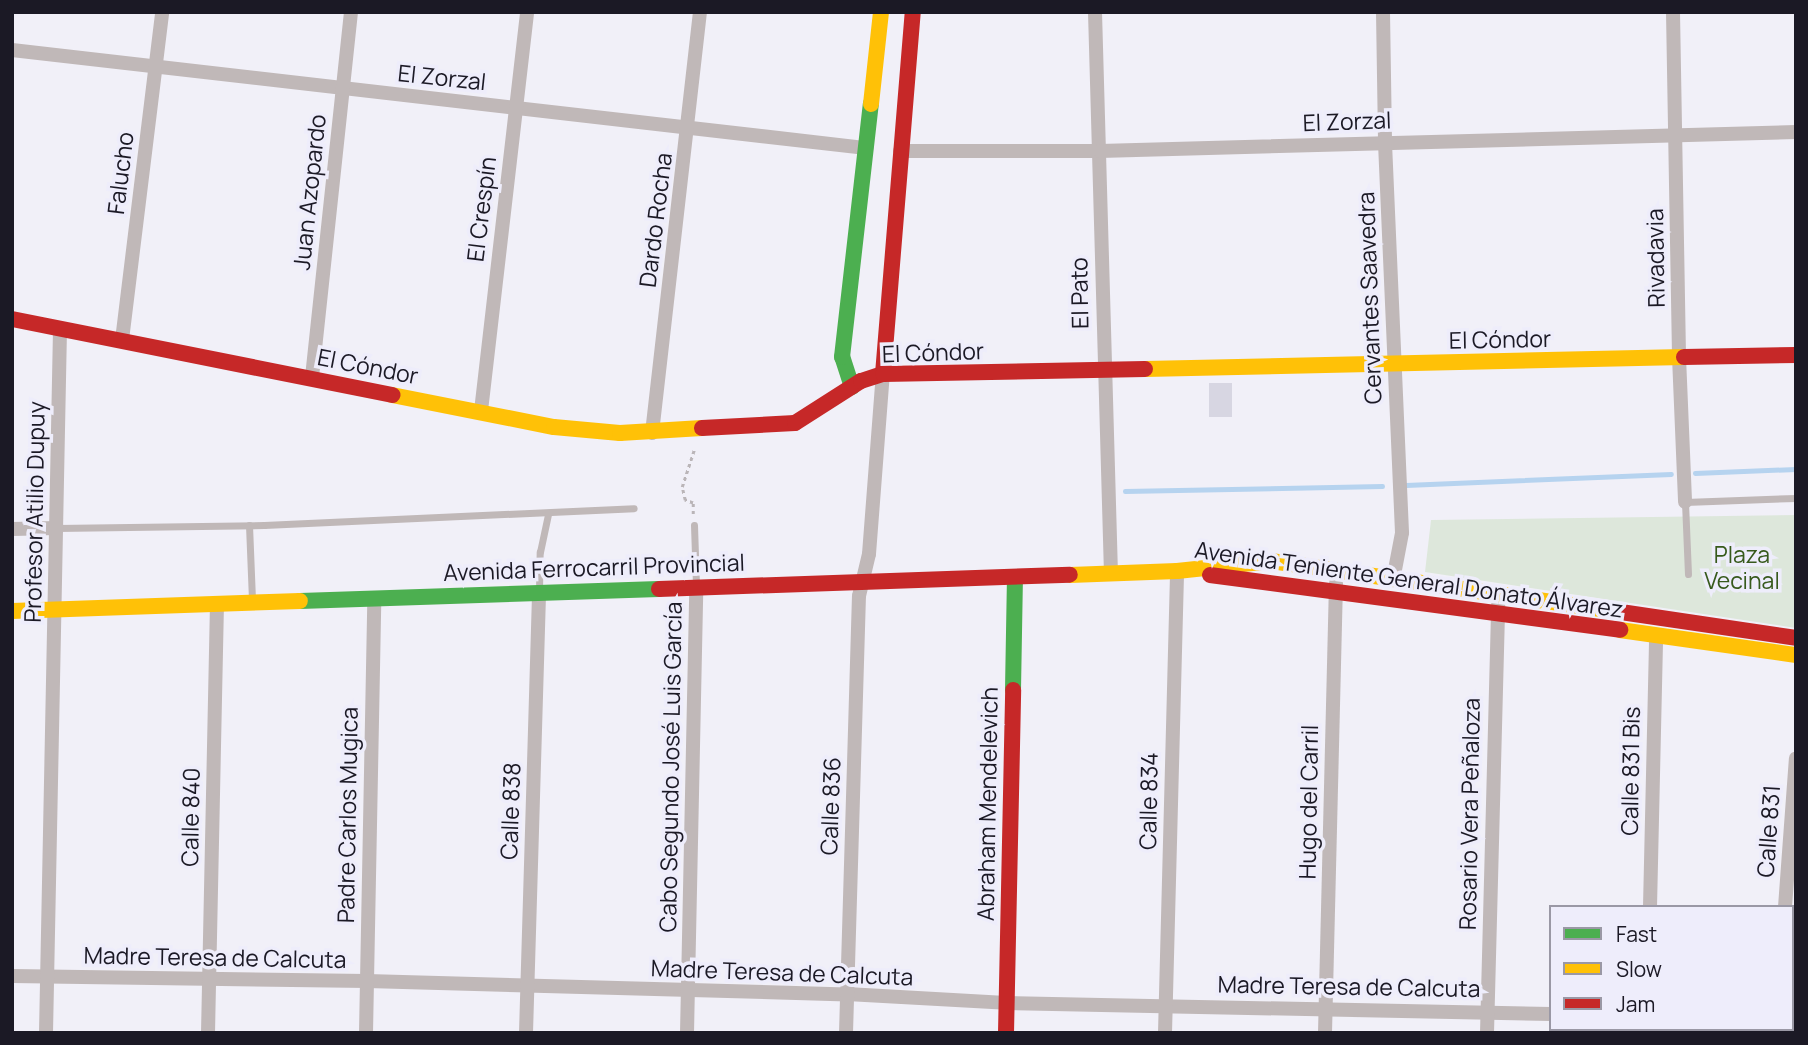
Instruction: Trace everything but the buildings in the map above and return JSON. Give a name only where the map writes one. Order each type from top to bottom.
[{"type":"main road","points":[[852,387],[842,357],[881,12]]},
{"type":"main road","points":[[883,374],[913,12]]},
{"type":"main road","name":"El Cóndor","points":[[12,319],[554,427],[652,433],[795,423],[852,387],[883,374],[1796,355]]},
{"type":"main road","name":"Avenida Teniente General Donato Álvarez","points":[[1177,571],[1271,561],[1393,580],[1498,605],[1656,636],[1796,655]]},
{"type":"main road","name":"Avenida Teniente General Donato Álvarez","points":[[1177,571],[1796,638]]},
{"type":"main road","name":"Avenida Ferrocarril Provincial","points":[[12,611],[1177,571]]},
{"type":"main road","name":"Abraham Mendelevich","points":[[1006,1033],[1014,577]]},
{"type":"street","name":"Falucho","points":[[122,340],[162,12]]},
{"type":"street","name":"Juan Azopardo","points":[[312,377],[351,12]]},
{"type":"street","name":"El Crespín","points":[[481,411],[527,12]]},
{"type":"street","name":"Dardo Rocha","points":[[652,433],[700,12]]},
{"type":"street","name":"El Pato","points":[[1095,12],[1111,573]]},
{"type":"street","name":"Cervantes Saavedra","points":[[1383,12],[1385,143],[1402,533],[1393,580]]},
{"type":"street","name":"Rivadavia","points":[[1673,12],[1679,357],[1685,502]]},
{"type":"street","name":"El Zorzal","points":[[12,50],[866,148]]},
{"type":"street","name":"El Zorzal","points":[[900,151],[1100,151],[1796,132]]},
{"type":"street","name":"Profesor Atilio Dupuy","points":[[46,1033],[60,328]]},
{"type":"street","name":"Calle 836","points":[[846,1033],[859,609],[869,554],[883,374]]},
{"type":"street","points":[[12,529],[57,528]]},
{"type":"street","name":"Calle 834","points":[[1166,1033],[1177,571]]},
{"type":"street","name":"Hugo del Carril","points":[[1325,1033],[1337,572]]},
{"type":"street","name":"Cabo Segundo José Luis García","points":[[687,1033],[696,586]]},
{"type":"street","name":"Calle 838","points":[[526,1033],[540,592]]},
{"type":"street","name":"Padre Carlos Mugica","points":[[366,1033],[374,598]]},
{"type":"street","name":"Calle 840","points":[[208,1033],[217,603]]},
{"type":"street","name":"Rosario Vera Peñaloza","points":[[1486,1033],[1498,605]]},
{"type":"street","name":"Calle 831 Bis","points":[[1650,905],[1656,636]]},
{"type":"street","name":"Calle 831","points":[[1785,905],[1796,758]]},
{"type":"street","name":"Madre Teresa de Calcuta","points":[[12,976],[367,982],[847,994],[1006,1003],[1549,1014]]},
{"type":"lane","points":[[1688,574],[1685,502],[1796,498]]},
{"type":"lane","points":[[57,528],[249,525],[634,508]]},
{"type":"lane","points":[[540,592],[540,552],[548,513]]},
{"type":"lane","points":[[249,525],[252,602]]},
{"type":"lane","points":[[694,525],[696,586]]},
{"type":"path","points":[[694,450],[682,487],[685,500],[693,503],[694,525]]},
{"type":"green space","name":"Plaza Vecinal","points":[[1796,515],[1796,628],[1425,572],[1431,520]]},
{"type":"waterway","points":[[1695,473],[1796,469]]},
{"type":"waterway","points":[[1406,485],[1671,474]]},
{"type":"waterway","points":[[1125,491],[1382,486]]},
{"type":"traffic: fast","points":[[852,387],[842,357],[871,104]]},
{"type":"traffic: fast","points":[[1013,690],[1015,577]]},
{"type":"traffic: fast","points":[[300,601],[659,589]]},
{"type":"traffic: slow","points":[[871,104],[881,12]]},
{"type":"traffic: slow","points":[[1145,369],[1684,357]]},
{"type":"traffic: slow","points":[[392,395],[554,427],[620,433],[702,428]]},
{"type":"traffic: slow","points":[[1070,575],[1177,571],[1271,561],[1614,611]]},
{"type":"traffic: slow","points":[[12,611],[300,601]]},
{"type":"traffic: slow","points":[[1620,630],[1796,655]]},
{"type":"traffic: jam","points":[[883,374],[913,12]]},
{"type":"traffic: jam","points":[[12,319],[392,395]]},
{"type":"traffic: jam","points":[[1684,357],[1796,355]]},
{"type":"traffic: jam","points":[[702,428],[795,423],[861,381],[883,374],[1145,369]]},
{"type":"traffic: jam","points":[[659,589],[1070,575]]},
{"type":"traffic: jam","points":[[1210,575],[1620,630]]},
{"type":"traffic: jam","points":[[1614,611],[1796,638]]},
{"type":"traffic: jam","points":[[1006,1033],[1013,690]]}]
